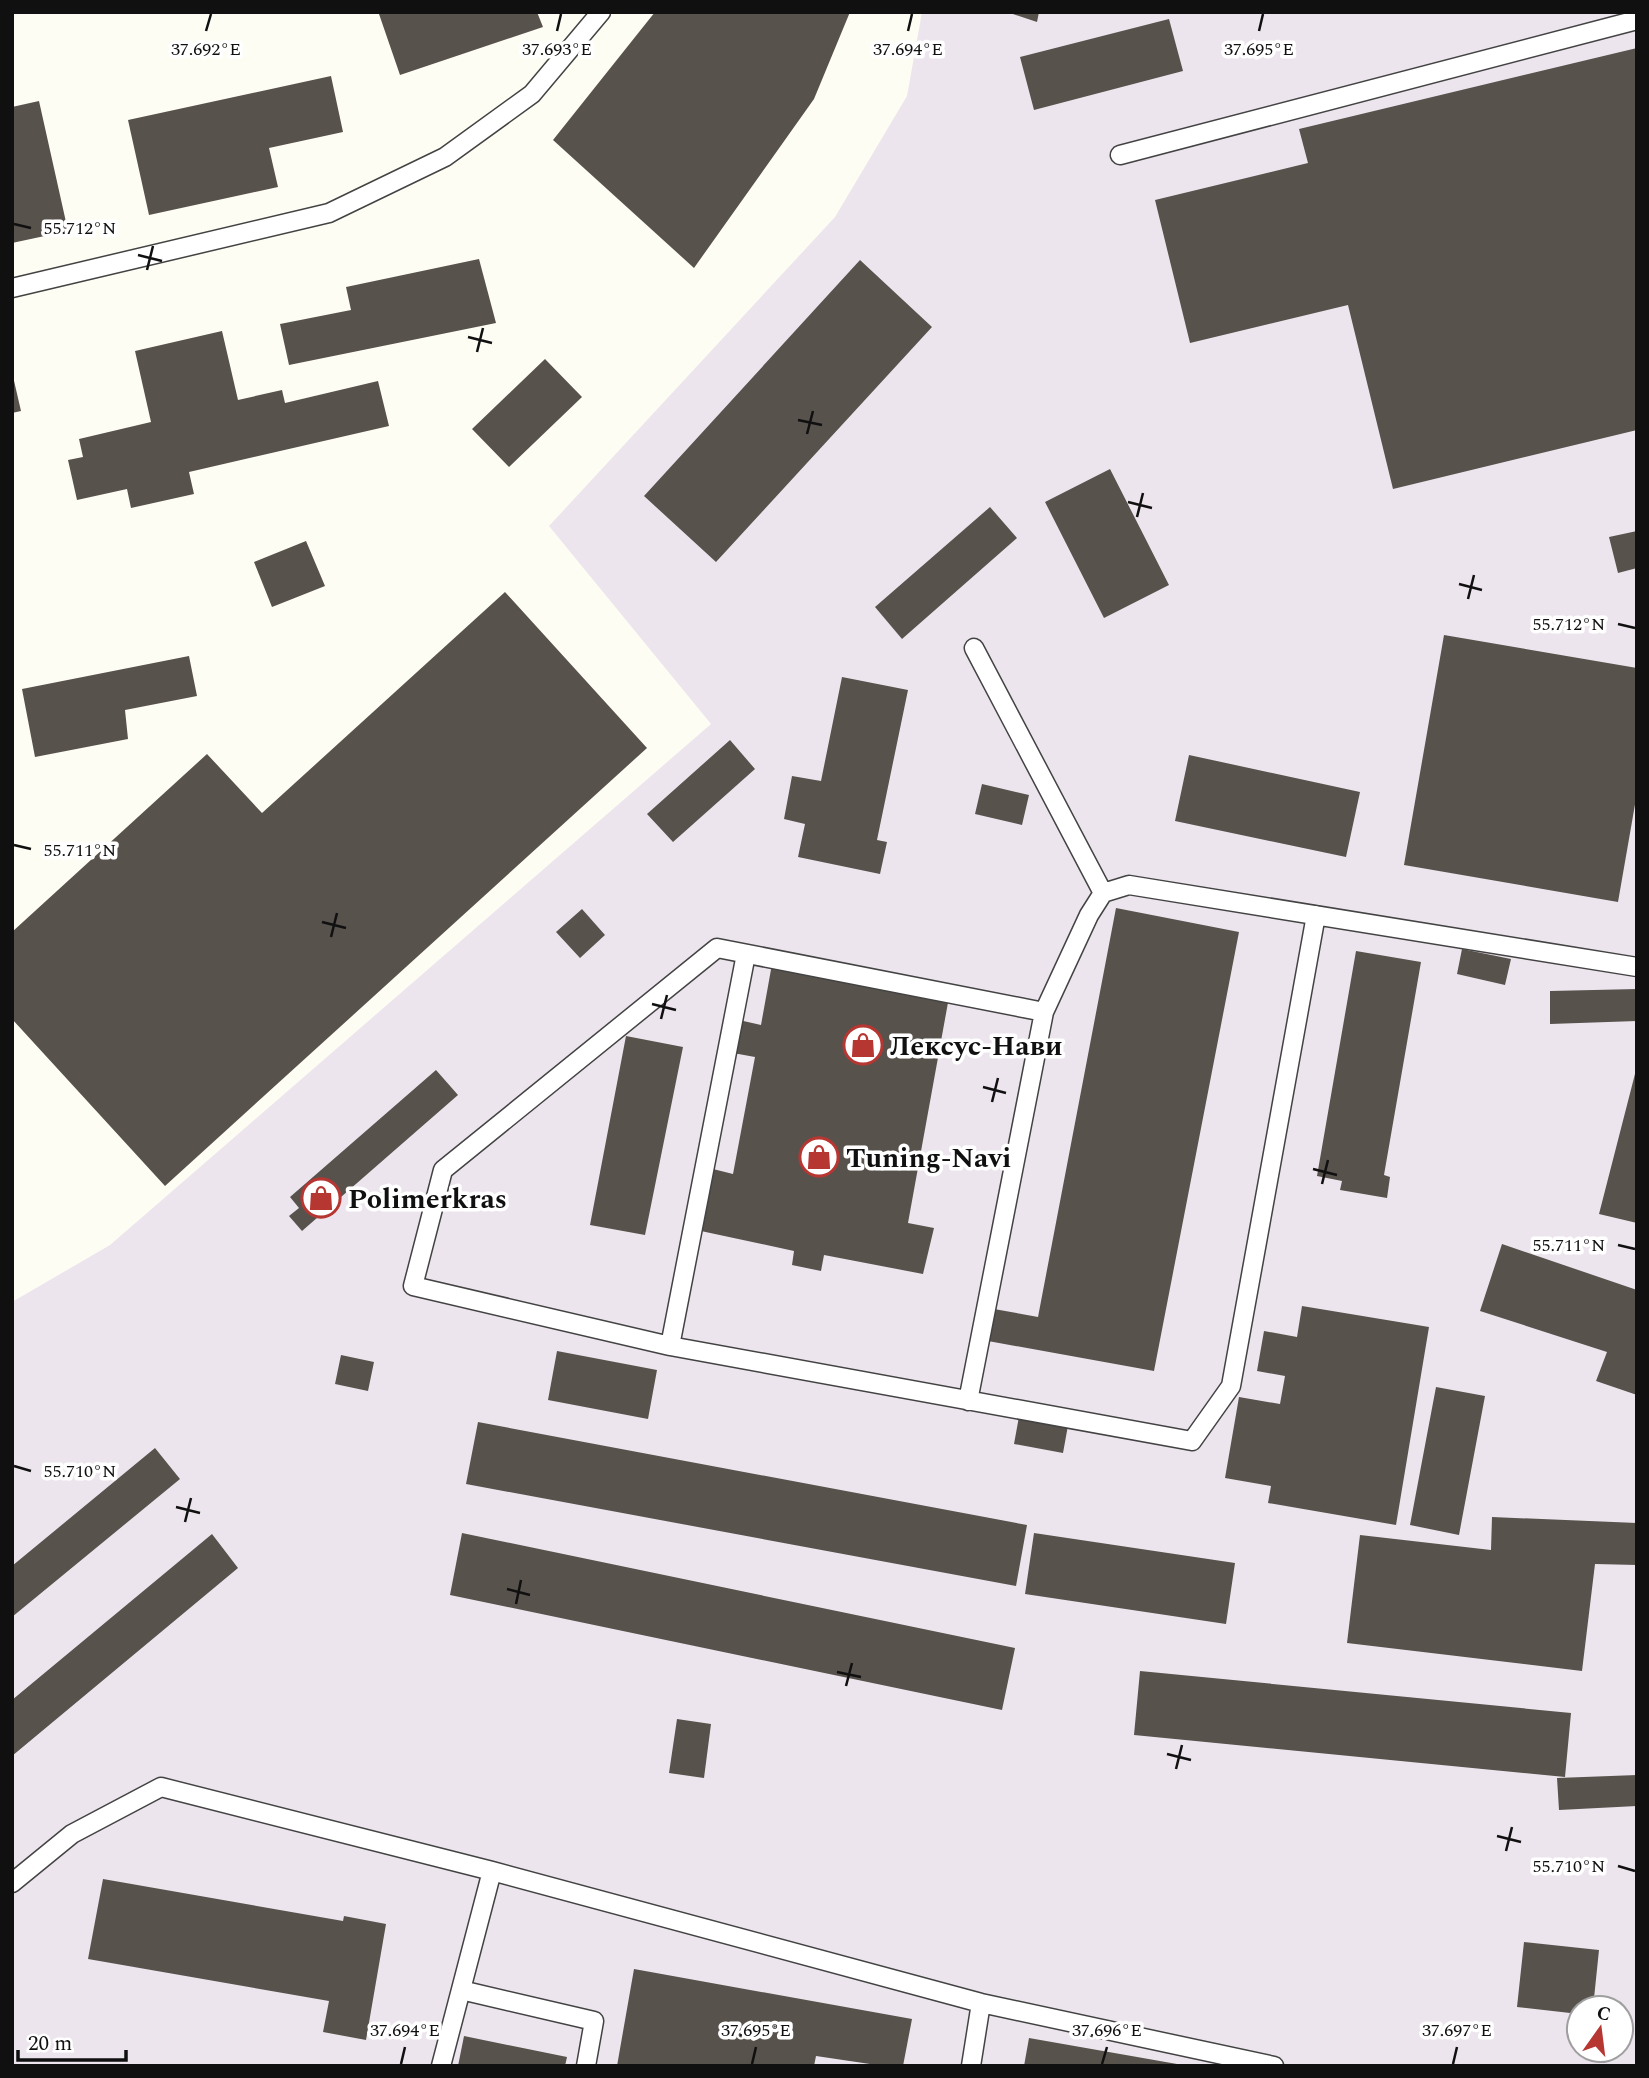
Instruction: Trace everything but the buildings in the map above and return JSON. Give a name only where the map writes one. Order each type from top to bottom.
[{"type":"lane","points":[[12,288],[329,213],[445,157],[532,94],[601,12]]},
{"type":"lane","points":[[1120,155],[1637,20]]},
{"type":"lane","points":[[974,649],[1103,892]]},
{"type":"lane","points":[[968,1401],[1044,1012],[1089,915],[1103,892],[1129,885],[1637,967]]},
{"type":"lane","points":[[1044,1012],[717,948],[443,1170],[413,1286],[670,1346],[1192,1441],[1231,1386],[1316,915]]},
{"type":"lane","points":[[670,1346],[746,954]]},
{"type":"lane","points":[[12,1883],[72,1834],[160,1787],[492,1871],[981,2003],[1274,2066]]},
{"type":"lane","points":[[441,2066],[492,1871]]},
{"type":"lane","points":[[461,1990],[594,2021],[586,2066]]},
{"type":"lane","points":[[971,2066],[981,2003]]},
{"type":"shaded area","points":[[922,12],[1637,12],[1637,2066],[12,2066],[12,1302],[110,1245],[711,724],[549,526],[835,217],[907,96]]},
{"type":"place","name":"Лексус-Нави","points":[[863,1045]]},
{"type":"place","name":"Tuning-Navi","points":[[819,1157]]},
{"type":"place","name":"Polimerkras","points":[[321,1198]]}]
